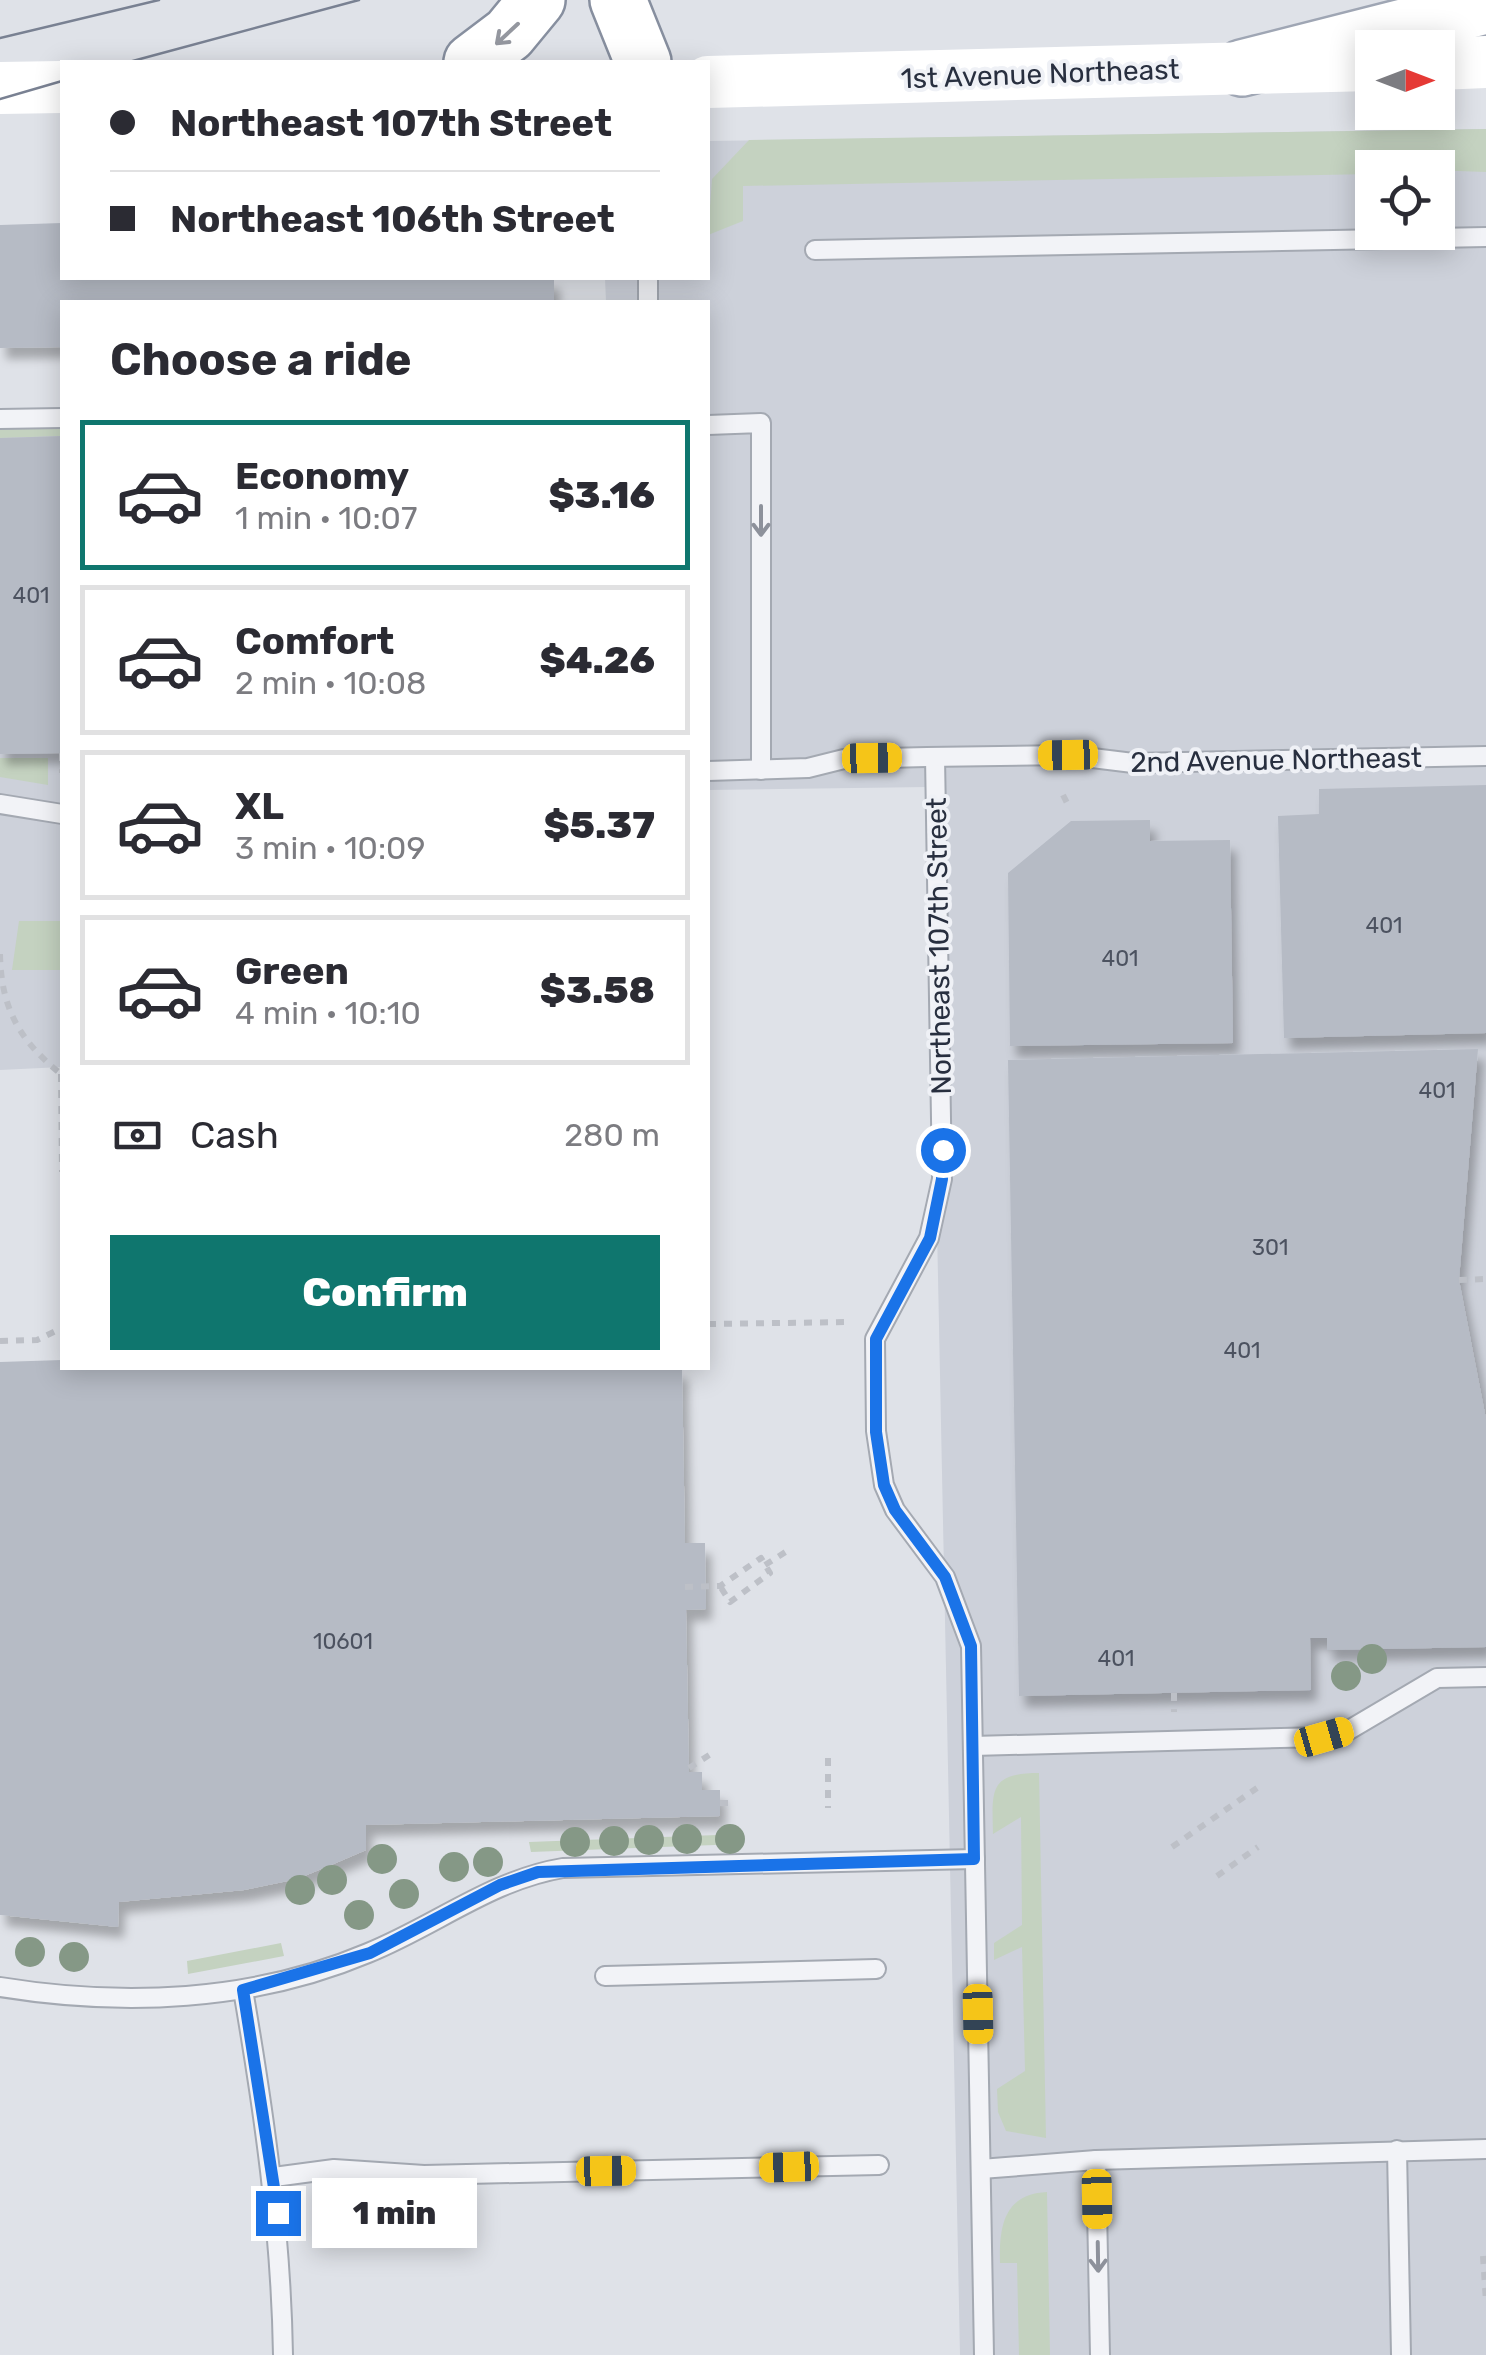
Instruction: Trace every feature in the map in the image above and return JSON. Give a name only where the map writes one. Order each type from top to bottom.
[{"type":"main road","points":[[475,60],[509,34],[537,0]]},
{"type":"main road","points":[[618,0],[642,60]]},
{"type":"main road","points":[[656,60],[660,0]]},
{"type":"main road","points":[[1242,68],[1486,6]]},
{"type":"main road","points":[[1455,63],[1486,62]]},
{"type":"main road","name":"1st Avenue Northeast","points":[[710,82],[1355,65]]},
{"type":"main road","points":[[0,88],[60,87]]},
{"type":"lane","points":[[816,250],[1486,237]]},
{"type":"lane","points":[[0,419],[60,418]]},
{"type":"lane","points":[[710,425],[762,423],[761,770]]},
{"type":"lane","name":"2nd Avenue Northeast","points":[[710,770],[808,768],[844,759],[936,757],[1068,755],[1133,762],[1486,756]]},
{"type":"lane","name":"Northeast 107th Street","points":[[936,757],[942,1179],[930,1238],[876,1339],[876,1432],[884,1485],[895,1510],[945,1577],[971,1646],[984,2355]]},
{"type":"lane","points":[[0,804],[60,814]]},
{"type":"lane","points":[[972,1746],[1324,1737],[1349,1730],[1437,1678],[1486,1677]]},
{"type":"lane","points":[[0,1987],[82,1998],[243,1990],[370,1953],[500,1885],[538,1872],[974,1859]]},
{"type":"lane","points":[[605,1976],[876,1969]]},
{"type":"lane","points":[[243,1990],[274,2177],[281,2249],[283,2355]]},
{"type":"lane","points":[[981,2169],[1096,2160],[1486,2149]]},
{"type":"lane","points":[[1397,2150],[1402,2355]]},
{"type":"lane","points":[[1096,2160],[1100,2355]]},
{"type":"lane","points":[[274,2177],[334,2169],[424,2174],[879,2166]]},
{"type":"path","points":[[1063,795],[1070,810]]},
{"type":"path","points":[[0,954],[0,981],[26,1046],[60,1072]]},
{"type":"path","points":[[1459,1280],[1486,1279]]},
{"type":"path","points":[[710,1324],[839,1322]]},
{"type":"path","points":[[0,1341],[37,1340],[60,1329]]},
{"type":"path","points":[[766,1565],[787,1551]]},
{"type":"path","points":[[685,1587],[720,1586],[762,1558],[770,1573],[730,1602],[720,1586]]},
{"type":"path","points":[[1174,1693],[1174,1712]]},
{"type":"path","points":[[688,1768],[714,1752]]},
{"type":"path","points":[[828,1758],[828,1808]]},
{"type":"path","points":[[1172,1847],[1256,1788]]},
{"type":"path","points":[[720,1803],[735,1802]]},
{"type":"path","points":[[1217,1876],[1258,1847]]},
{"type":"path","points":[[1483,2256],[1486,2302]]},
{"type":"shaded area","points":[[1486,129],[1486,2355],[960,2355],[928,787],[710,790],[710,300],[606,300],[605,280],[710,280],[710,141]]},
{"type":"shaded area","points":[[60,416],[60,1067],[0,1070],[0,417]]},
{"type":"green space","points":[[1486,129],[1486,172],[1455,171],[1455,150],[1355,150],[1355,174],[743,186],[743,221],[710,234],[712,179],[749,140]]},
{"type":"green space","points":[[60,425],[60,436],[0,438],[0,426]]},
{"type":"green space","points":[[0,758],[48,758],[48,785],[0,777]]},
{"type":"green space","points":[[19,921],[60,921],[60,970],[12,970]]},
{"type":"green space","points":[[1039,1773],[1046,2138],[1006,2131],[998,2112],[997,2089],[1025,2071],[1022,1947],[994,1960],[994,1943],[1022,1925],[1021,1817],[993,1834],[994,1795],[1002,1781],[1011,1776]]},
{"type":"green space","points":[[744,1834],[741,1844],[531,1852],[529,1842]]},
{"type":"green space","points":[[281,1943],[284,1956],[188,1974],[187,1961]]},
{"type":"green space","points":[[1047,2192],[1050,2355],[1019,2355],[1017,2263],[1000,2263],[1003,2225],[1021,2199]]},
{"type":"building","points":[[60,223],[60,280],[554,280],[554,300],[60,300],[60,347],[0,348],[0,225]]},
{"type":"building","points":[[60,436],[60,753],[0,754],[0,438]]},
{"type":"building","points":[[1486,785],[1486,1033],[1284,1038],[1278,816],[1319,814],[1319,789]]},
{"type":"building","points":[[1150,820],[1150,841],[1230,840],[1233,1043],[1010,1046],[1008,873],[1071,821]]},
{"type":"building","points":[[1478,1049],[1459,1280],[1486,1419],[1486,1647],[1327,1650],[1327,1638],[1310,1638],[1311,1690],[1019,1696],[1008,1060]]},
{"type":"building","points":[[60,1360],[60,1370],[682,1370],[685,1543],[705,1543],[706,1609],[686,1610],[689,1772],[702,1772],[702,1790],[720,1790],[720,1816],[366,1825],[366,1850],[297,1879],[244,1890],[119,1902],[118,1927],[0,1915],[0,1362]]},
{"type":"tram line","points":[[0,38],[159,0]]},
{"type":"tram line","points":[[136,60],[359,0]]},
{"type":"tram line","points":[[0,99],[60,82]]},
{"type":"route","points":[[278,2213],[243,1990],[278,1983],[370,1953],[500,1885],[538,1872],[563,1868],[974,1859],[971,1646],[945,1577],[895,1510],[884,1485],[876,1432],[876,1339],[881,1322],[930,1238],[938,1208],[943,1150]]}]
